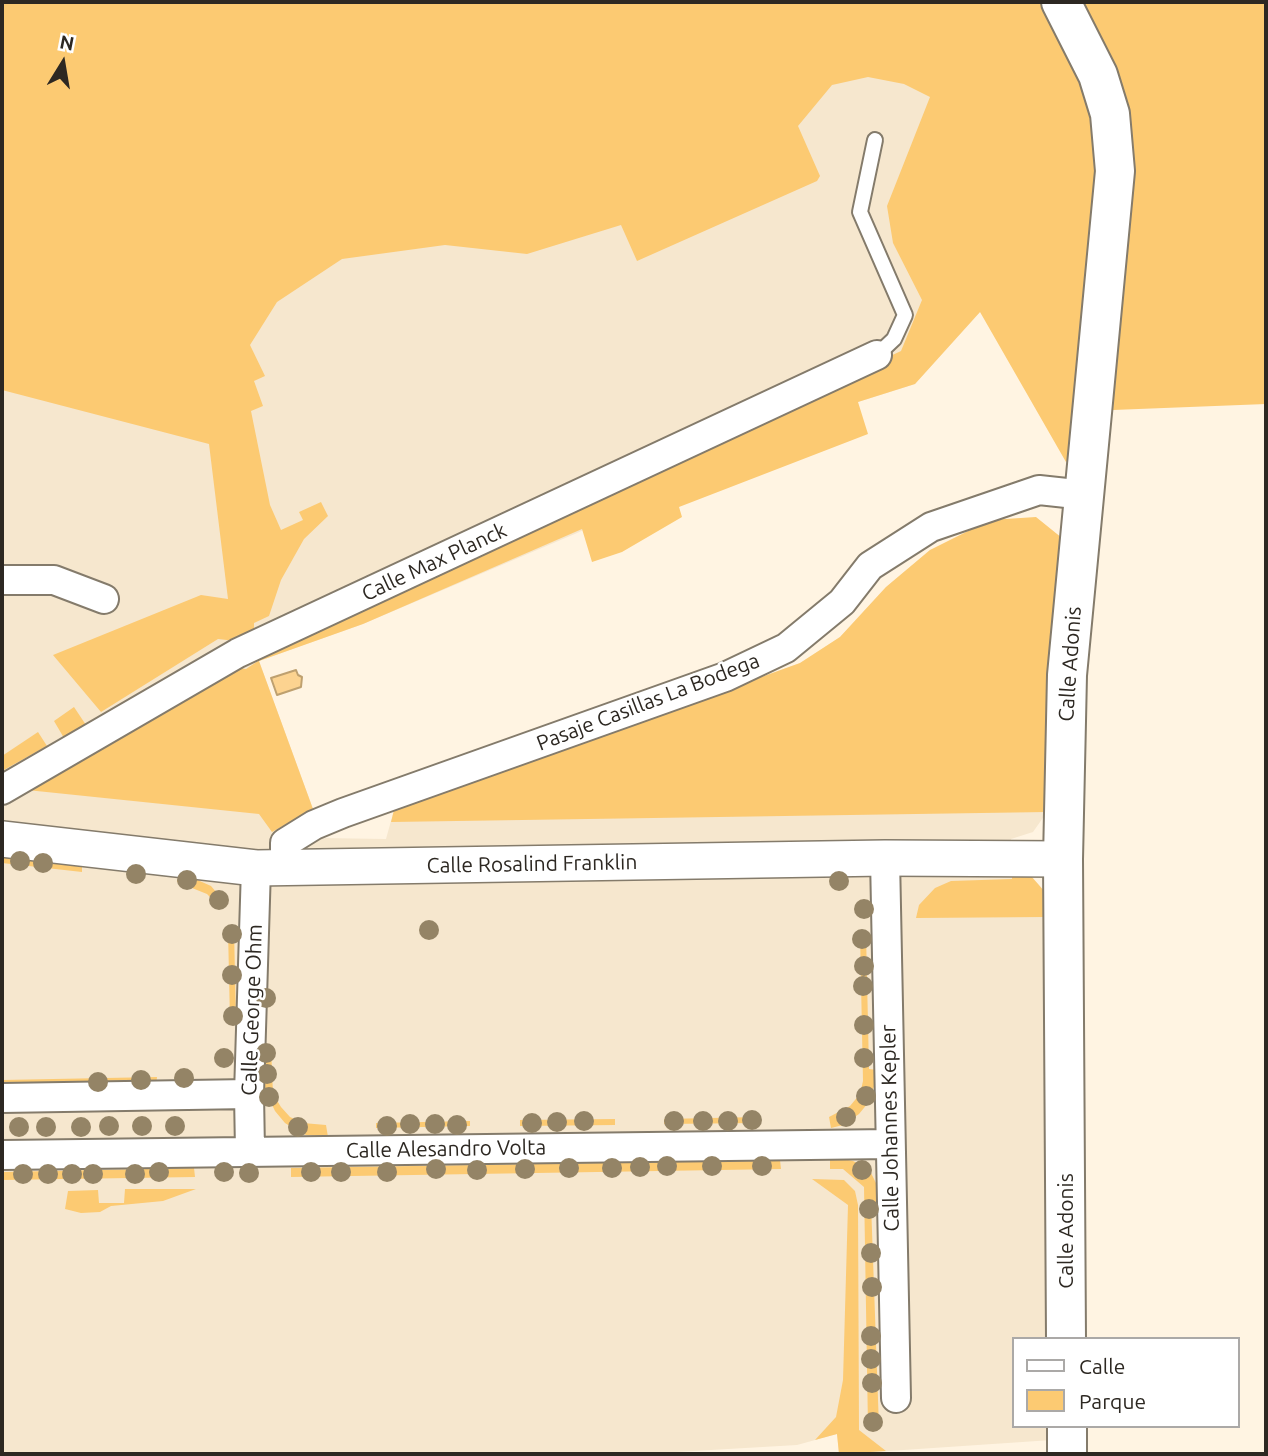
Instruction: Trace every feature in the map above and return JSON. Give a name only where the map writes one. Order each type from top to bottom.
[{"type":"main road","name":"Calle Adonis","points":[[1060,2],[1098,75],[1111,114],[1115,171],[1067,675],[1063,859],[1066,1337]]},
{"type":"main road","points":[[1067,1428],[1067,1454]]},
{"type":"street","name":"Calle Max Planck","points":[[2,790],[238,653],[877,355]]},
{"type":"street","name":"Pasaje Casillas La Bodega","points":[[270,868],[285,843],[314,825],[342,813],[725,677],[786,648],[842,602],[870,566],[931,527],[1039,489],[1085,495]]},
{"type":"street","points":[[2,580],[54,580],[104,600]]},
{"type":"street","name":"Calle Rosalind Franklin","points":[[2,839],[270,868],[885,858],[1063,859]]},
{"type":"street","name":"Calle Johannes Kepler","points":[[885,858],[896,1398]]},
{"type":"street","name":"Calle George Ohm","points":[[250,1151],[249,1094],[270,868]]},
{"type":"street","points":[[2,1098],[249,1094]]},
{"type":"street","name":"Calle Alesandro Volta","points":[[2,1156],[890,1144]]},
{"type":"lane","points":[[875,140],[860,212],[905,316],[894,339],[877,355]]},
{"type":"shaded area","points":[[2,2],[1049,2],[981,311],[915,384],[858,402],[577,533],[363,624],[259,661],[313,809],[307,813],[321,838],[386,839],[394,810],[800,663],[840,637],[886,587],[930,550],[1036,517],[1047,812],[1033,832],[1011,839],[1012,872],[1031,876],[1045,892],[1051,1337],[1012,1337],[1012,1428],[1052,1428],[1052,1440],[844,1454],[839,1454],[837,1434],[797,1445],[642,1454],[2,1454]]},
{"type":"shaded area","points":[[296,670],[302,677],[301,687],[277,695],[271,678]]},
{"type":"green space","points":[[2,2],[1049,2],[1100,111],[1103,177],[1075,456],[1066,462],[980,312],[915,384],[858,402],[868,434],[679,507],[682,517],[622,552],[592,562],[582,529],[363,624],[259,661],[313,809],[272,832],[259,814],[27,790],[232,667],[246,669],[258,661],[256,654],[901,351],[922,300],[893,243],[887,206],[930,97],[904,84],[868,77],[832,85],[798,126],[820,176],[817,181],[637,261],[621,225],[527,254],[445,245],[342,259],[277,302],[250,345],[265,376],[254,381],[263,406],[251,411],[270,505],[281,530],[303,520],[299,512],[321,502],[328,516],[304,539],[281,580],[269,616],[254,623],[254,633],[236,641],[218,639],[101,712],[53,655],[201,595],[228,599],[209,444],[2,390]]},
{"type":"green space","points":[[1078,2],[1266,2],[1266,404],[1113,410],[1129,133]]},
{"type":"green space","points":[[1036,517],[1062,538],[1047,812],[391,822],[394,810],[800,663],[840,637],[886,587],[930,550],[990,520]]},
{"type":"green space","points":[[74,707],[86,725],[64,738],[54,721]]},
{"type":"green space","points":[[38,732],[47,746],[2,771],[2,756]]},
{"type":"green space","points":[[2,856],[82,865],[82,872],[2,863]]},
{"type":"green space","points":[[1012,872],[1031,876],[1045,892],[1045,917],[916,918],[919,905],[935,888],[951,881],[1012,879]]},
{"type":"green space","points":[[179,875],[211,886],[227,905],[221,908],[207,894],[177,882]]},
{"type":"green space","points":[[234,929],[236,1021],[230,1021],[228,930]]},
{"type":"green space","points":[[860,933],[866,933],[869,1069],[877,1070],[877,1078],[868,1103],[859,1114],[843,1125],[831,1128],[829,1117],[850,1106],[860,1094],[863,1081]]},
{"type":"green space","points":[[265,1046],[271,1047],[273,1094],[281,1107],[290,1117],[303,1123],[326,1125],[328,1137],[306,1135],[285,1123],[275,1111],[264,1088]]},
{"type":"green space","points":[[157,1077],[156,1086],[2,1088],[2,1080]]},
{"type":"green space","points":[[758,1117],[759,1123],[664,1124],[664,1119]]},
{"type":"green space","points":[[615,1119],[615,1125],[520,1126],[520,1120]]},
{"type":"green space","points":[[470,1121],[470,1126],[376,1128],[376,1123]]},
{"type":"green space","points":[[830,1156],[853,1161],[869,1169],[876,1183],[878,1202],[871,1203],[879,1427],[868,1428],[864,1187],[843,1169],[830,1169]]},
{"type":"green space","points":[[780,1160],[781,1169],[291,1177],[291,1168]]},
{"type":"green space","points":[[194,1168],[195,1177],[2,1180],[2,1172]]},
{"type":"green space","points":[[812,1179],[844,1180],[855,1191],[858,1205],[859,1430],[886,1451],[839,1454],[837,1434],[815,1440],[836,1417],[843,1380],[848,1205]]},
{"type":"green space","points":[[125,1189],[196,1189],[163,1201],[111,1206],[100,1212],[81,1213],[65,1209],[68,1191],[98,1190],[99,1203],[124,1203]]}]
